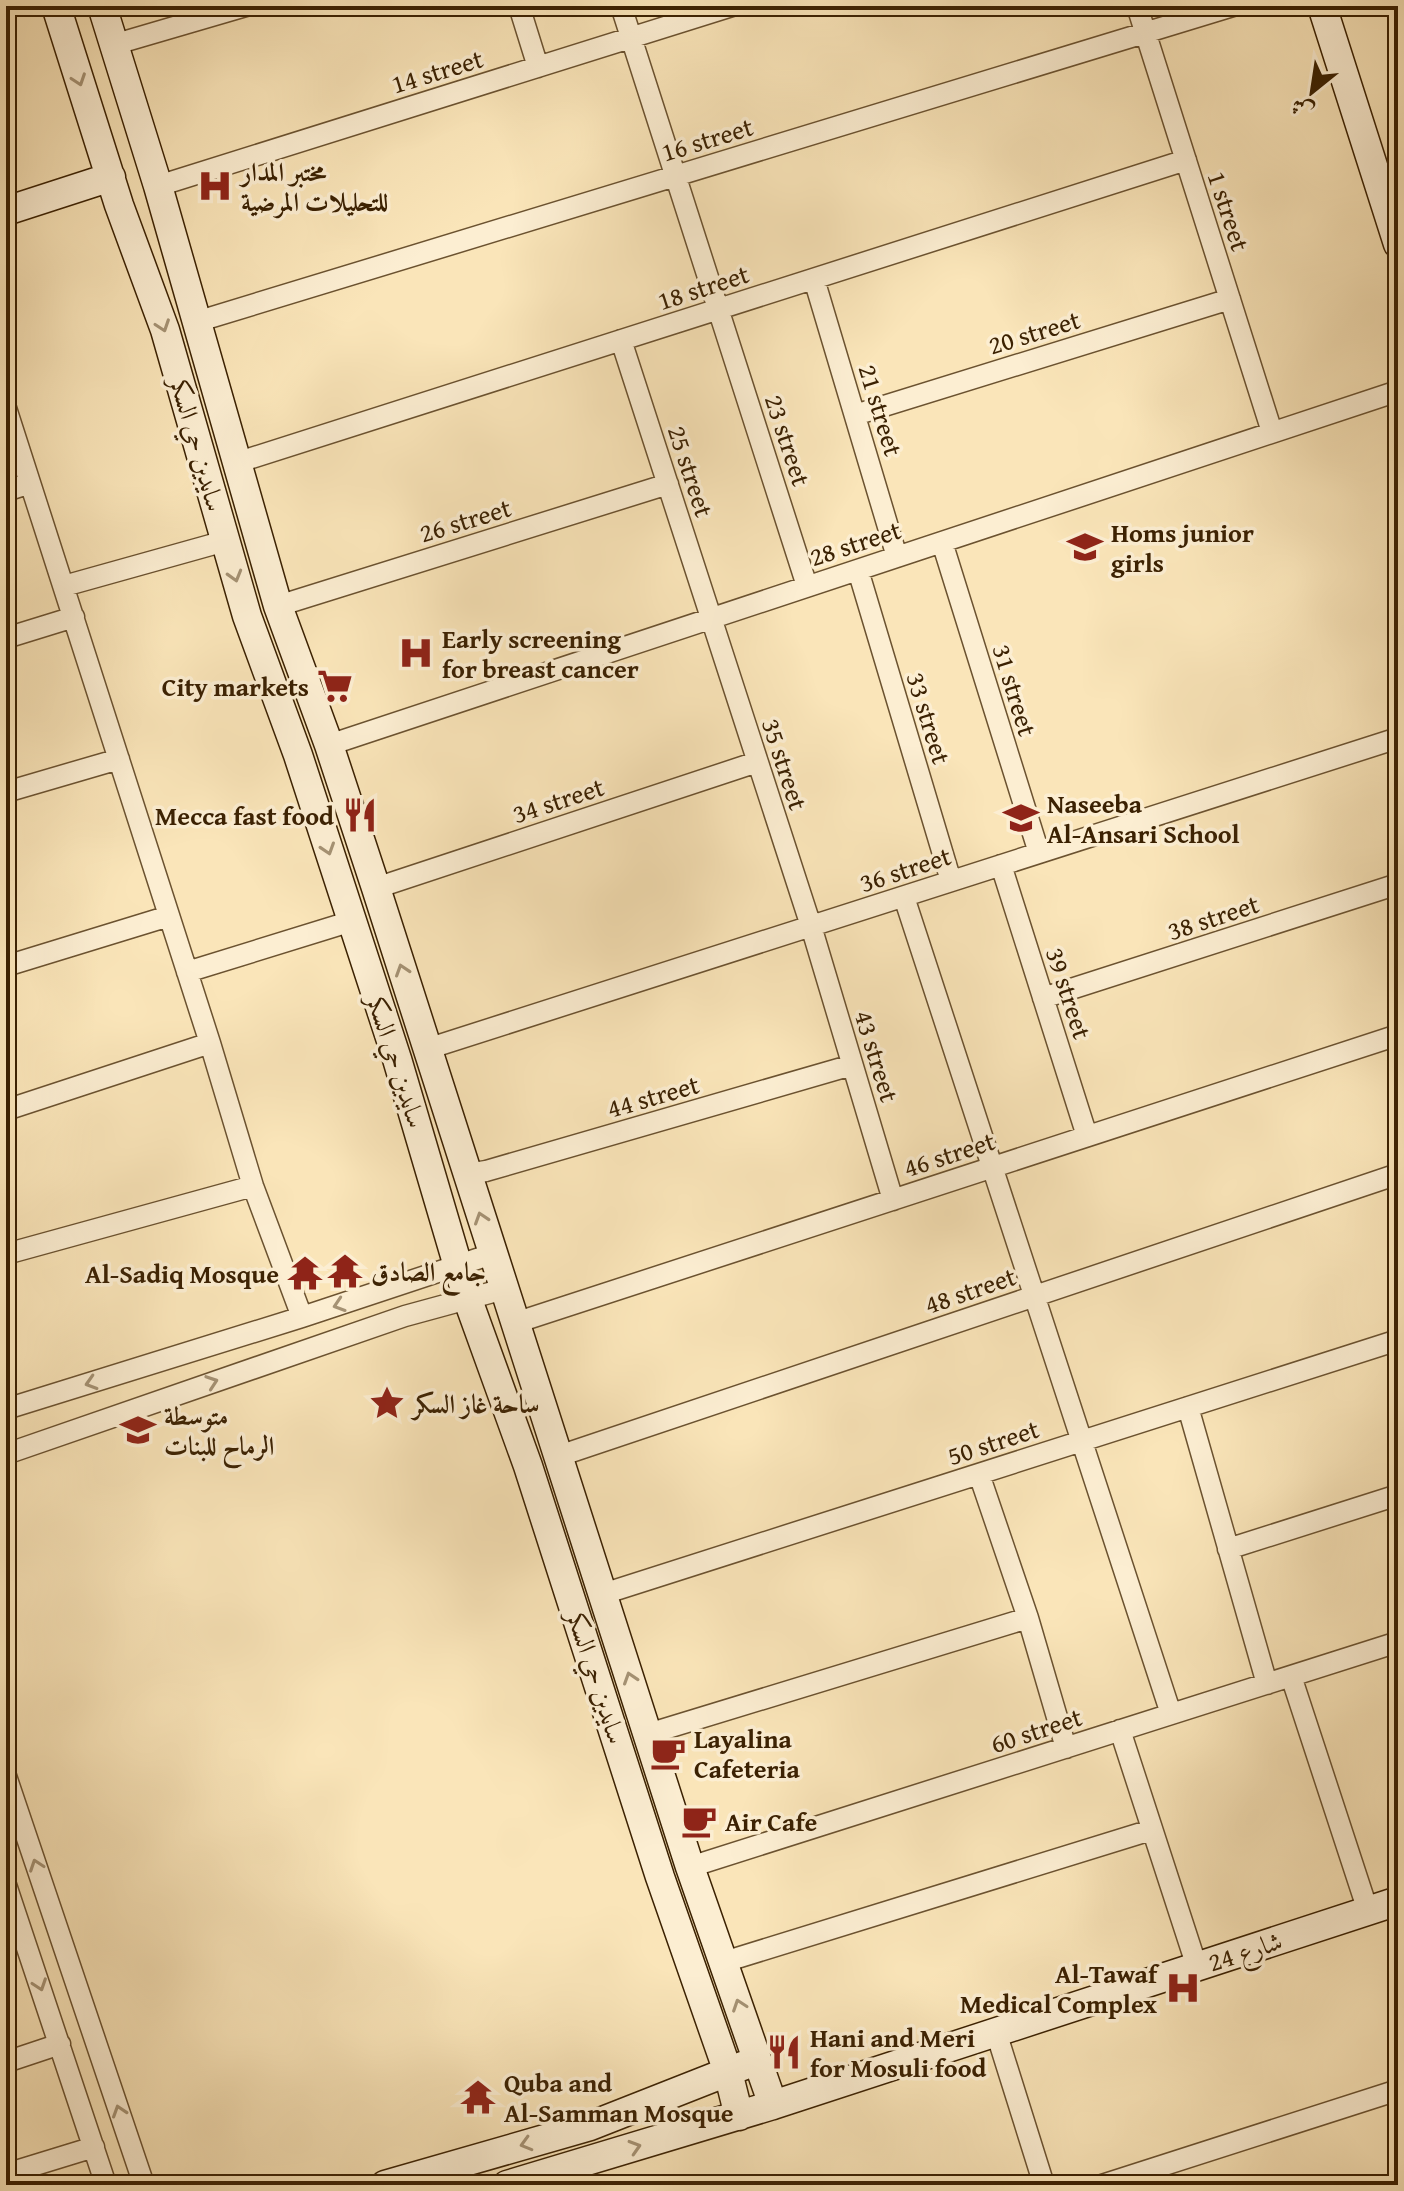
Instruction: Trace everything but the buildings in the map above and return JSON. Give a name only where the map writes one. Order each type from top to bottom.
[{"type":"street","name":"سايدين حي السكر","points":[[56,6],[165,330],[247,616],[298,755],[352,921],[414,1114],[468,1300],[528,1466],[660,1877],[728,2072],[739,2116]]},
{"type":"street","name":"سايدين حي السكر","points":[[102,6],[158,186],[278,606],[329,745],[690,1867],[773,2105]]},
{"type":"street","points":[[116,44],[246,6]]},
{"type":"street","points":[[519,6],[538,67]]},
{"type":"street","name":"23 street","points":[[621,6],[807,586]]},
{"type":"street","name":"14 street","points":[[158,186],[732,6]]},
{"type":"street","name":"1 street","points":[[1137,6],[1272,432]]},
{"type":"street","name":"16 street","points":[[196,322],[1233,6]]},
{"type":"street","points":[[1322,6],[1397,235]]},
{"type":"street","name":"18 street","points":[[236,463],[1186,160]]},
{"type":"street","points":[[6,211],[111,177]]},
{"type":"street","name":"21 street","points":[[814,279],[897,557]]},
{"type":"street","name":"20 street","points":[[855,415],[1230,299]]},
{"type":"street","name":"25 street","points":[[621,340],[712,618]]},
{"type":"street","name":"28 street","points":[[329,745],[1398,391]]},
{"type":"street","points":[[6,408],[253,1186],[302,1317]]},
{"type":"street","points":[[6,491],[30,483]]},
{"type":"street","name":"26 street","points":[[278,606],[668,484]]},
{"type":"street","points":[[64,586],[225,541]]},
{"type":"street","name":"31 street","points":[[942,542],[1039,853]]},
{"type":"street","name":"33 street","points":[[858,570],[951,881]]},
{"type":"street","points":[[6,638],[74,617]]},
{"type":"street","name":"35 street","points":[[712,618],[811,926]]},
{"type":"street","name":"36 street","points":[[427,1049],[1398,738]]},
{"type":"street","points":[[6,792],[119,759]]},
{"type":"street","name":"34 street","points":[[376,888],[757,762]]},
{"type":"street","name":"39 street","points":[[1001,865],[1087,1136]]},
{"type":"street","name":"38 street","points":[[1043,998],[1398,884]]},
{"type":"street","points":[[904,897],[1171,1714]]},
{"type":"street","points":[[6,966],[169,916]]},
{"type":"street","points":[[187,972],[352,921]]},
{"type":"street","name":"43 street","points":[[811,926],[893,1200]]},
{"type":"street","name":"46 street","points":[[515,1323],[1398,1035]]},
{"type":"street","points":[[6,1110],[210,1043]]},
{"type":"street","name":"44 street","points":[[467,1174],[852,1065]]},
{"type":"street","name":"48 street","points":[[559,1456],[1398,1174]]},
{"type":"street","points":[[6,1254],[253,1186]]},
{"type":"street","points":[[6,1409],[492,1254]]},
{"type":"street","points":[[6,1454],[405,1316],[504,1289]]},
{"type":"street","name":"50 street","points":[[603,1594],[1398,1340]]},
{"type":"street","points":[[1188,1407],[1267,1684]]},
{"type":"street","points":[[979,1474],[1028,1618],[1066,1748]]},
{"type":"street","points":[[1228,1549],[1398,1495]]},
{"type":"street","points":[[648,1734],[1028,1618]]},
{"type":"street","name":"60 street","points":[[690,1867],[1398,1642]]},
{"type":"street","points":[[1291,1676],[1368,1911]]},
{"type":"street","points":[[1120,1730],[1197,1967]]},
{"type":"street","points":[[6,1776],[144,2185]]},
{"type":"street","points":[[724,1962],[1151,1830]]},
{"type":"street","points":[[6,1885],[10,1911],[60,2044],[106,2185]]},
{"type":"street","name":"شارع 24","points":[[507,2185],[739,2116],[1398,1901]]},
{"type":"street","points":[[996,2032],[1044,2185]]},
{"type":"street","points":[[6,2062],[60,2044]]},
{"type":"street","points":[[385,2185],[590,2126],[757,2060]]},
{"type":"street","points":[[1102,2185],[1144,2179],[1398,2090]]},
{"type":"street","points":[[6,2174],[94,2147]]},
{"type":"place","name":"مختبر المدار للتحليلات المرضية","points":[[215,186]]},
{"type":"place","name":"Homs junior girls","points":[[1085,547]]},
{"type":"place","name":"Early screening for breast cancer","points":[[416,653]]},
{"type":"place","name":"City markets","points":[[335,686]]},
{"type":"place","name":"Mecca fast food","points":[[360,815]]},
{"type":"place","name":"Naseeba Al-Ansari School","points":[[1021,818]]},
{"type":"place","name":"جامع الصادق","points":[[345,1271]]},
{"type":"place","name":"Al-Sadiq Mosque","points":[[305,1273]]},
{"type":"place","name":"ساحة غاز السكر","points":[[387,1403]]},
{"type":"place","name":"متوسطة الرماح للبنات","points":[[138,1430]]},
{"type":"place","name":"Layalina Cafeteria","points":[[668,1753]]},
{"type":"place","name":"Air Cafe","points":[[699,1821]]},
{"type":"place","name":"Al-Tawaf Medical Complex","points":[[1183,1988]]},
{"type":"place","name":"Hani and Meri for Mosuli food","points":[[784,2052]]},
{"type":"place","name":"Quba and Al-Samman Mosque","points":[[478,2097]]}]
